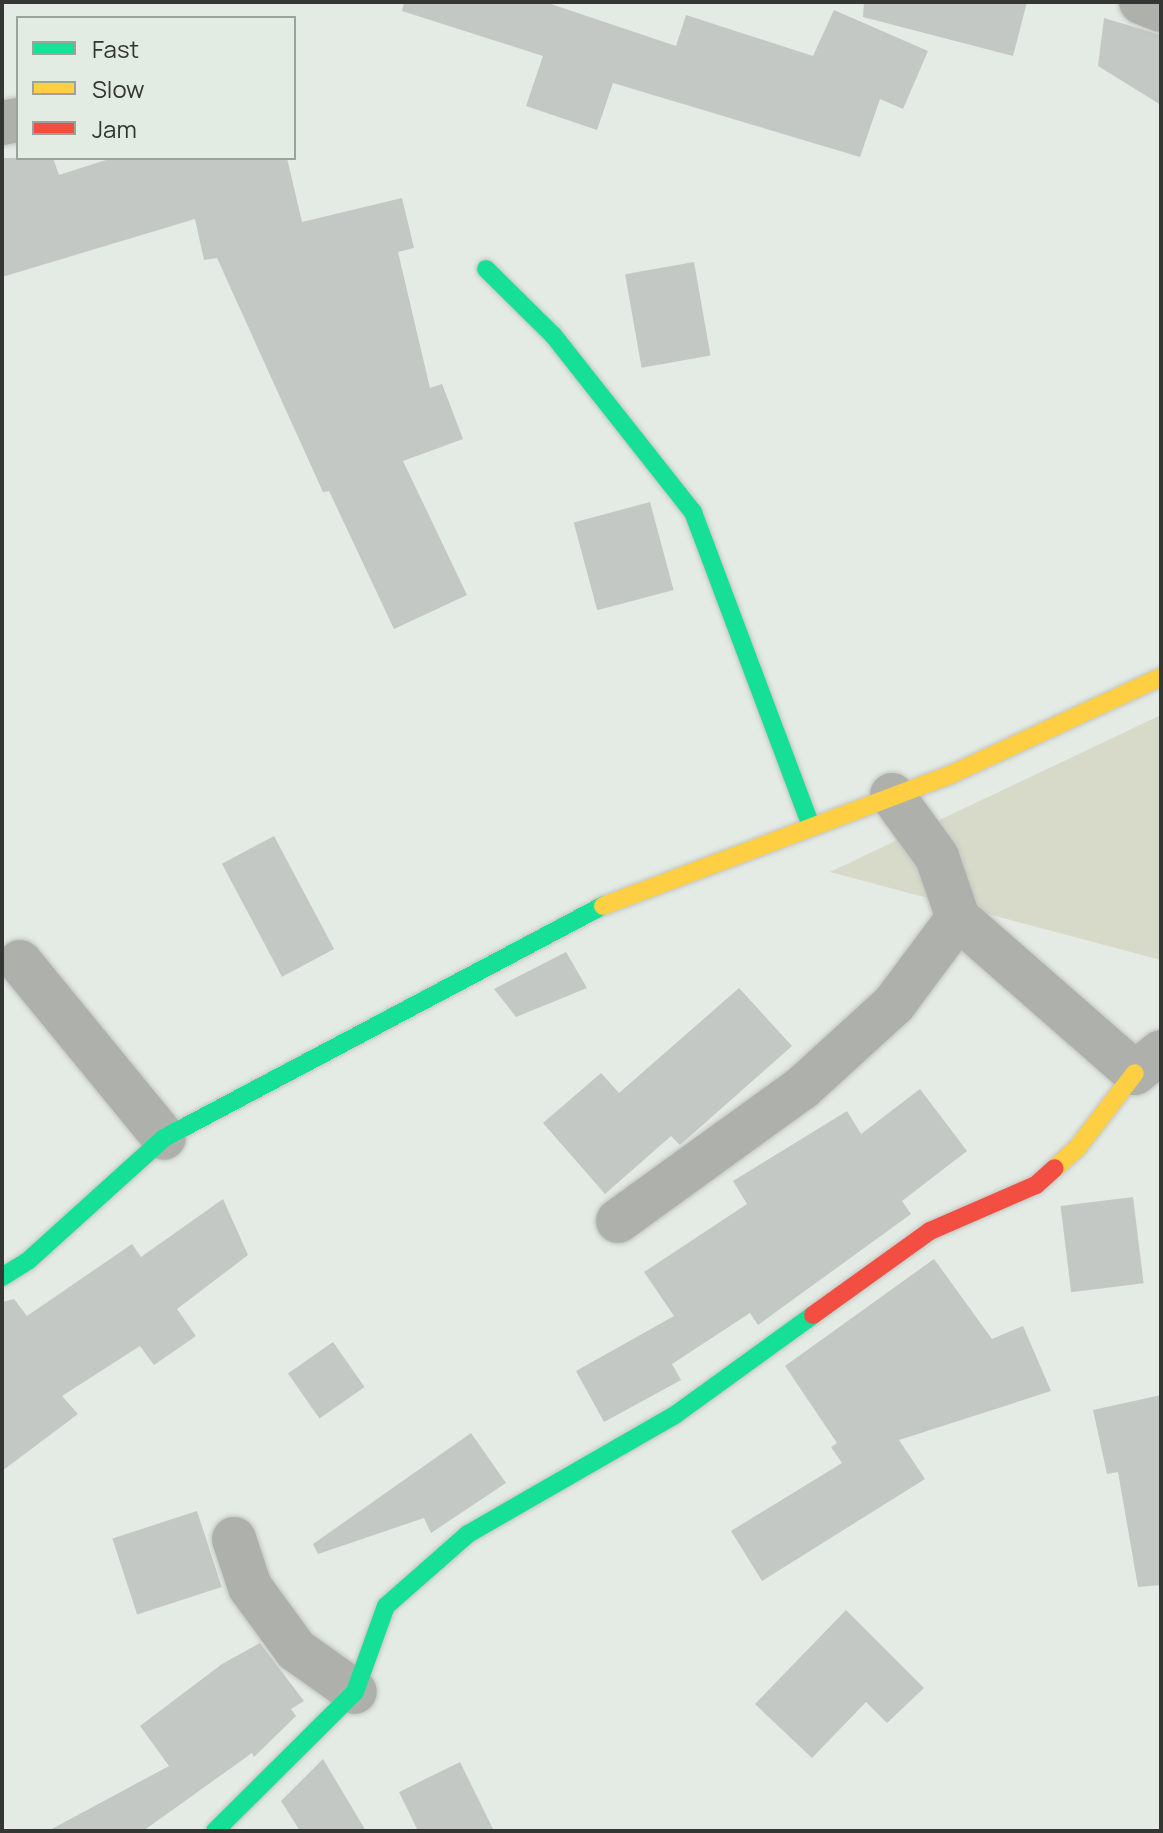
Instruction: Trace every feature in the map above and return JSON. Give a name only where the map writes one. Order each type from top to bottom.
[{"type":"street","points":[[1141,2],[1161,10]]},
{"type":"street","points":[[486,269],[553,335],[693,512],[810,824]]},
{"type":"street","points":[[2,1277],[29,1260],[164,1138],[330,1046],[593,910],[810,824],[952,774],[1161,677]]},
{"type":"street","points":[[215,1831],[355,1692],[386,1606],[468,1534],[675,1415],[930,1231],[1036,1185],[1078,1147],[1148,1062],[958,918],[937,857],[892,795]]},
{"type":"street","points":[[618,1221],[802,1088],[894,1004],[958,918]]},
{"type":"street","points":[[20,962],[164,1138]]},
{"type":"street","points":[[234,1539],[250,1587],[296,1650],[355,1692]]},
{"type":"green space","points":[[1161,715],[1161,960],[830,872]]},
{"type":"building","points":[[404,2],[545,2],[676,46],[686,15],[813,56],[834,10],[928,51],[903,109],[880,99],[860,157],[613,83],[597,130],[526,106],[543,56],[402,11]]},
{"type":"building","points":[[864,2],[1027,2],[1013,56],[863,17]]},
{"type":"building","points":[[1104,18],[1161,35],[1161,105],[1098,66]]},
{"type":"building","points":[[2,158],[54,160],[59,175],[106,160],[287,160],[302,222],[402,198],[414,248],[398,252],[430,388],[442,384],[463,439],[403,461],[467,595],[394,629],[329,491],[323,492],[217,258],[204,260],[195,219],[2,277]]},
{"type":"building","points":[[694,262],[710,356],[642,368],[625,274]]},
{"type":"building","points":[[650,502],[674,590],[597,610],[574,522]]},
{"type":"building","points":[[274,836],[334,949],[282,977],[222,864]]},
{"type":"building","points":[[566,952],[587,988],[516,1017],[494,989]]},
{"type":"building","points":[[739,988],[792,1046],[680,1145],[671,1136],[605,1194],[543,1123],[601,1073],[619,1093]]},
{"type":"building","points":[[920,1089],[967,1151],[902,1201],[911,1214],[758,1325],[750,1313],[672,1364],[681,1380],[604,1422],[576,1371],[674,1316],[644,1272],[747,1204],[733,1181],[847,1111],[861,1134]]},
{"type":"building","points":[[1133,1197],[1144,1283],[1071,1292],[1061,1206]]},
{"type":"building","points":[[223,1199],[248,1255],[177,1309],[196,1336],[154,1365],[140,1346],[62,1396],[78,1414],[2,1471],[2,1302],[14,1299],[27,1316],[132,1244],[141,1257]]},
{"type":"building","points":[[934,1259],[992,1339],[1023,1326],[1051,1391],[899,1440],[925,1479],[762,1581],[731,1531],[842,1463],[831,1447],[837,1443],[785,1366]]},
{"type":"building","points":[[333,1342],[365,1387],[319,1419],[288,1374]]},
{"type":"building","points":[[1161,1395],[1161,1585],[1138,1587],[1118,1472],[1107,1474],[1093,1410]]},
{"type":"building","points":[[471,1433],[506,1483],[431,1533],[424,1518],[318,1554],[313,1544]]},
{"type":"building","points":[[197,1511],[222,1587],[137,1615],[112,1539]]},
{"type":"building","points":[[846,1610],[924,1688],[887,1723],[866,1702],[812,1758],[755,1704]]},
{"type":"building","points":[[260,1643],[304,1701],[291,1709],[296,1716],[254,1757],[252,1753],[143,1831],[48,1831],[169,1766],[140,1726],[222,1664]]},
{"type":"building","points":[[323,1759],[366,1831],[300,1831],[281,1801]]},
{"type":"building","points":[[460,1762],[494,1831],[418,1831],[399,1792]]},
{"type":"traffic: fast","points":[[486,269],[553,335],[693,512],[810,824]]},
{"type":"traffic: fast","points":[[2,1277],[29,1260],[164,1138],[603,906]]},
{"type":"traffic: fast","points":[[215,1831],[355,1692],[386,1606],[468,1534],[675,1415],[813,1315]]},
{"type":"traffic: slow","points":[[603,906],[952,774],[1161,677]]},
{"type":"traffic: slow","points":[[1055,1168],[1078,1147],[1135,1073]]},
{"type":"traffic: jam","points":[[813,1315],[930,1231],[1036,1185],[1055,1168]]}]
